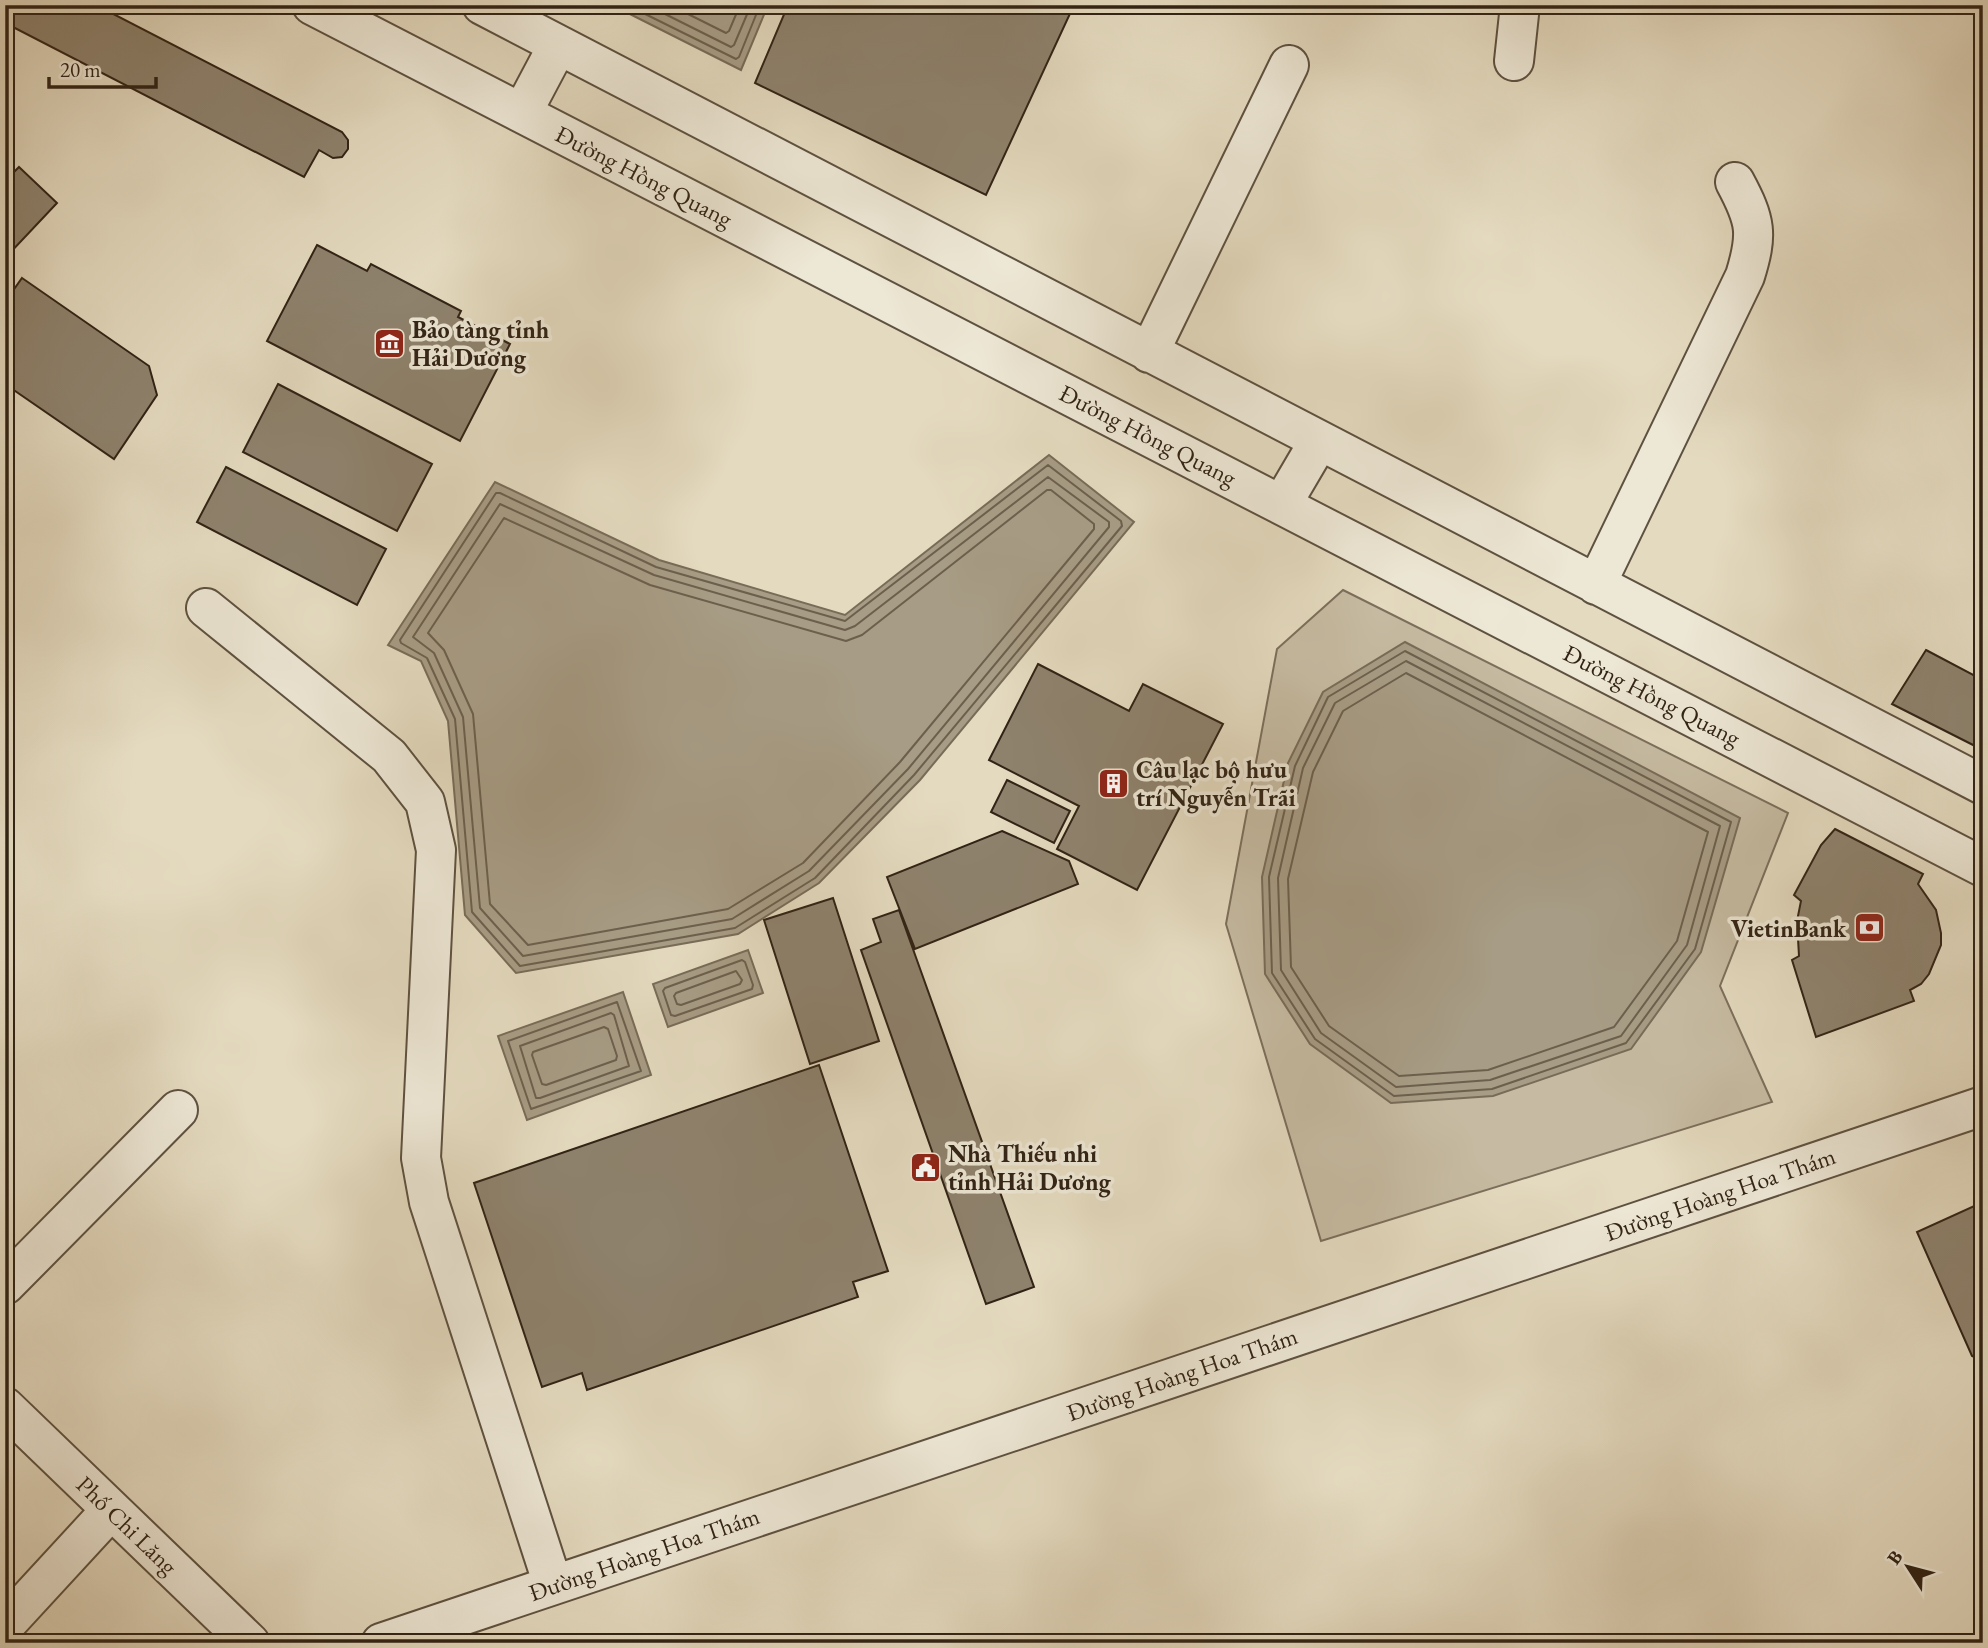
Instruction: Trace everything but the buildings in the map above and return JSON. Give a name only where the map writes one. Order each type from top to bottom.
[{"type":"street","name":"Đường Hồng Quang","points":[[313,5],[1983,867]]},
{"type":"street","points":[[482,5],[1983,785]]},
{"type":"street","points":[[1514,61],[1520,5]]},
{"type":"street","points":[[522,113],[558,45]]},
{"type":"street","points":[[1149,353],[1289,65]]},
{"type":"street","points":[[1596,585],[1745,276],[1753,249],[1754,226],[1746,202],[1735,182]]},
{"type":"street","points":[[1282,505],[1319,441]]},
{"type":"street","points":[[206,608],[389,756],[425,802],[436,850],[421,1158],[429,1202],[553,1585]]},
{"type":"street","name":"Đường Hoàng Hoa Thám","points":[[381,1643],[1983,1106]]},
{"type":"street","points":[[5,1285],[178,1110]]},
{"type":"street","name":"Phố Chi Lăng","points":[[5,1406],[250,1643]]},
{"type":"street","points":[[5,1625],[111,1510]]},
{"type":"shaded area","points":[[1343,590],[1788,813],[1720,986],[1772,1102],[1321,1241],[1226,924],[1277,649]]},
{"type":"water","points":[[612,5],[768,5],[741,70]]},
{"type":"water","points":[[1049,455],[1134,522],[920,780],[819,883],[738,934],[516,973],[465,915],[448,721],[421,661],[388,645],[495,482],[659,560],[845,615]]},
{"type":"water","points":[[1405,642],[1740,818],[1701,952],[1631,1049],[1493,1096],[1391,1103],[1310,1044],[1265,974],[1262,877],[1288,763],[1323,692]]},
{"type":"water","points":[[748,950],[763,993],[668,1027],[653,984]]},
{"type":"water","points":[[623,992],[651,1075],[527,1120],[498,1036]]},
{"type":"place","name":"Bảo tàng tỉnh Hải Dương","points":[[389,343]]},
{"type":"place","name":"Câu lạc bộ hưu trí Nguyễn Trãi","points":[[1113,783]]},
{"type":"place","name":"VietinBank","points":[[1869,928]]},
{"type":"place","name":"Nhà Thiếu nhi tỉnh Hải Dương","points":[[925,1167]]}]
